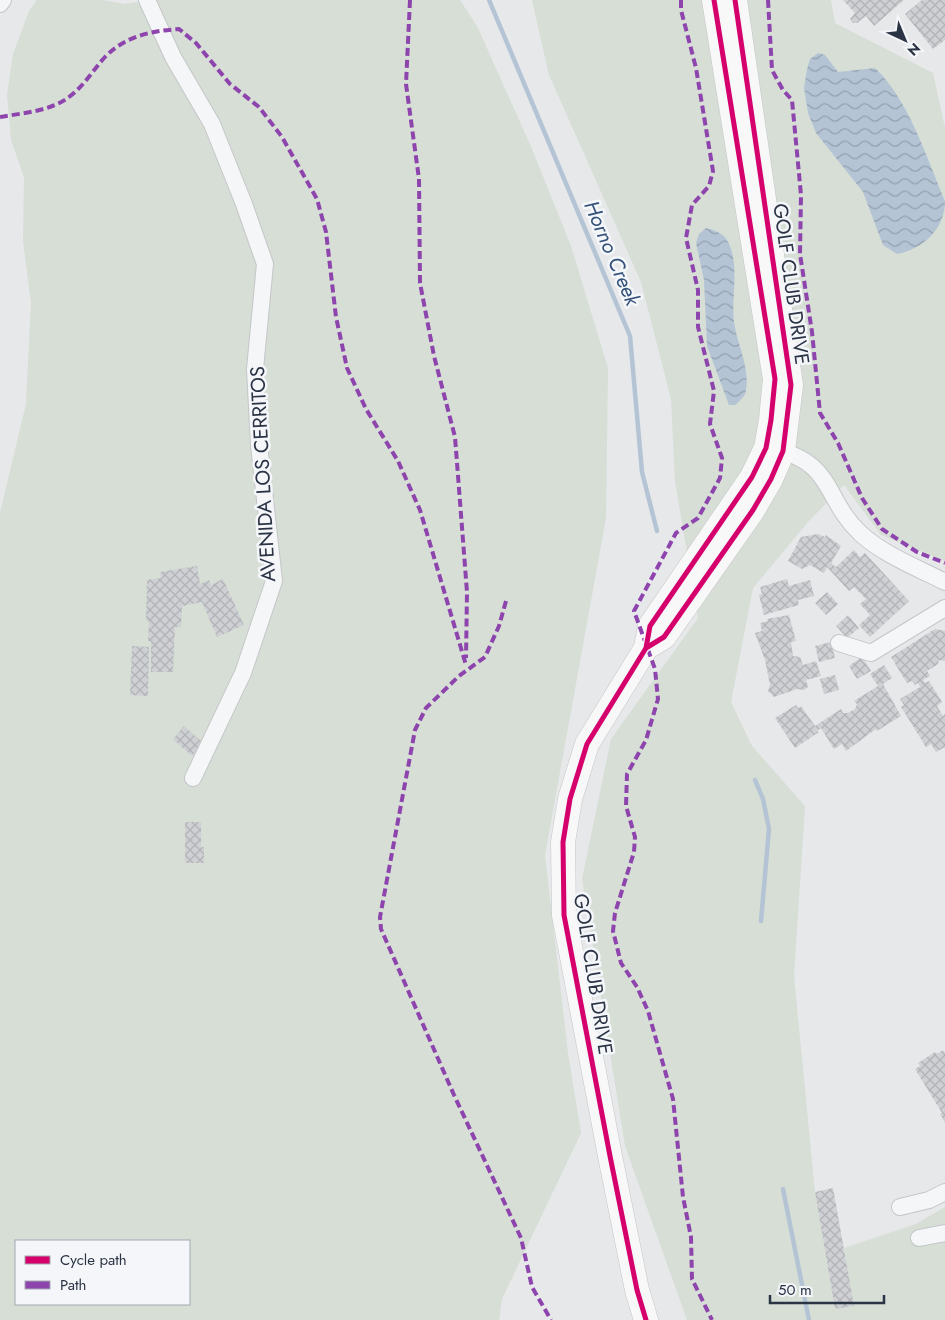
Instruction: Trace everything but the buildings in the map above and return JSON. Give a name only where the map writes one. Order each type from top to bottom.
[{"type":"street","points":[[0,4],[3,0]]},
{"type":"street","name":"AVENIDA LOS CERRITOS","points":[[147,0],[173,57],[212,124],[244,204],[265,264],[255,369],[259,445],[274,581],[243,673],[193,778]]},
{"type":"street","name":"GOLF CLUB DRIVE","points":[[714,0],[775,379],[771,420],[774,450]]},
{"type":"street","name":"GOLF CLUB DRIVE","points":[[646,1320],[637,1290],[564,915],[563,842],[570,799],[587,744],[646,648],[650,626],[752,477],[774,450],[791,385],[735,0]]},
{"type":"street","points":[[774,450],[803,459],[817,470],[846,518],[864,536],[945,582]]},
{"type":"street","points":[[839,643],[871,652],[945,608]]},
{"type":"street","points":[[900,1207],[929,1200],[945,1192]]},
{"type":"street","points":[[919,1238],[945,1233]]},
{"type":"shaded area","points":[[37,0],[103,0],[124,4],[151,0],[460,0],[478,28],[532,149],[571,246],[608,368],[606,518],[545,855],[568,1053],[581,1133],[502,1299],[499,1320],[0,1320],[0,513],[26,404],[31,303],[23,241],[24,177],[11,140],[7,94],[13,54],[29,11]]},
{"type":"shaded area","points":[[532,0],[831,0],[835,23],[933,73],[945,128],[945,561],[881,535],[844,485],[808,522],[753,588],[731,702],[752,746],[805,806],[794,976],[815,1192],[835,1309],[853,1306],[844,1248],[916,1224],[945,1207],[945,1320],[687,1320],[625,1146],[582,879],[611,739],[698,618],[675,481],[671,399],[641,282],[549,75]]},
{"type":"water","points":[[818,53],[825,55],[838,72],[875,68],[898,96],[916,131],[945,201],[944,211],[937,229],[915,248],[897,254],[883,245],[863,192],[816,133],[808,113],[804,88],[810,59]]},
{"type":"water","points":[[706,228],[724,236],[732,251],[734,261],[734,322],[745,364],[747,381],[745,394],[735,405],[729,405],[707,346],[704,280],[696,243],[699,234]]},
{"type":"waterway","name":"Horno Creek","points":[[489,0],[630,336],[642,472],[657,531]]},
{"type":"waterway","name":"Horno Creek","points":[[755,780],[763,799],[769,829],[761,921]]},
{"type":"waterway","name":"Horno Creek","points":[[783,1189],[809,1320]]},
{"type":"marked path","points":[[410,0],[406,84],[419,179],[420,283],[434,356],[455,437],[467,592],[466,658]]},
{"type":"marked path","points":[[681,0],[681,10],[696,68],[713,171],[709,186],[692,205],[686,238],[698,290],[698,327],[714,391],[710,424],[722,458],[720,478],[698,518],[676,533],[634,611],[655,669],[658,699],[646,740],[627,774],[626,806],[635,837],[634,852],[615,913],[613,931],[621,963],[637,987],[648,1011],[673,1099],[683,1197],[691,1237],[692,1279],[712,1320]]},
{"type":"marked path","points":[[768,0],[772,70],[783,90],[792,100],[801,195],[800,254],[812,332],[820,413],[838,443],[862,498],[882,529],[917,552],[945,563]]},
{"type":"marked path","points":[[0,117],[36,111],[62,102],[79,88],[105,57],[121,44],[149,33],[179,29],[196,43],[230,84],[259,107],[282,137],[317,199],[326,232],[336,317],[347,368],[366,409],[398,461],[420,510],[466,665]]},
{"type":"marked path","points":[[506,601],[499,626],[485,657],[459,676],[426,708],[415,730],[380,917],[381,929],[454,1095],[521,1238],[532,1287],[551,1320]]},
{"type":"cycle path","points":[[646,1320],[637,1290],[564,915],[563,842],[570,799],[587,744],[646,648],[650,626],[752,477],[766,448],[775,379],[714,0]]},
{"type":"cycle path","points":[[646,648],[664,637],[753,510],[771,479],[783,451],[791,385],[735,0]]}]
